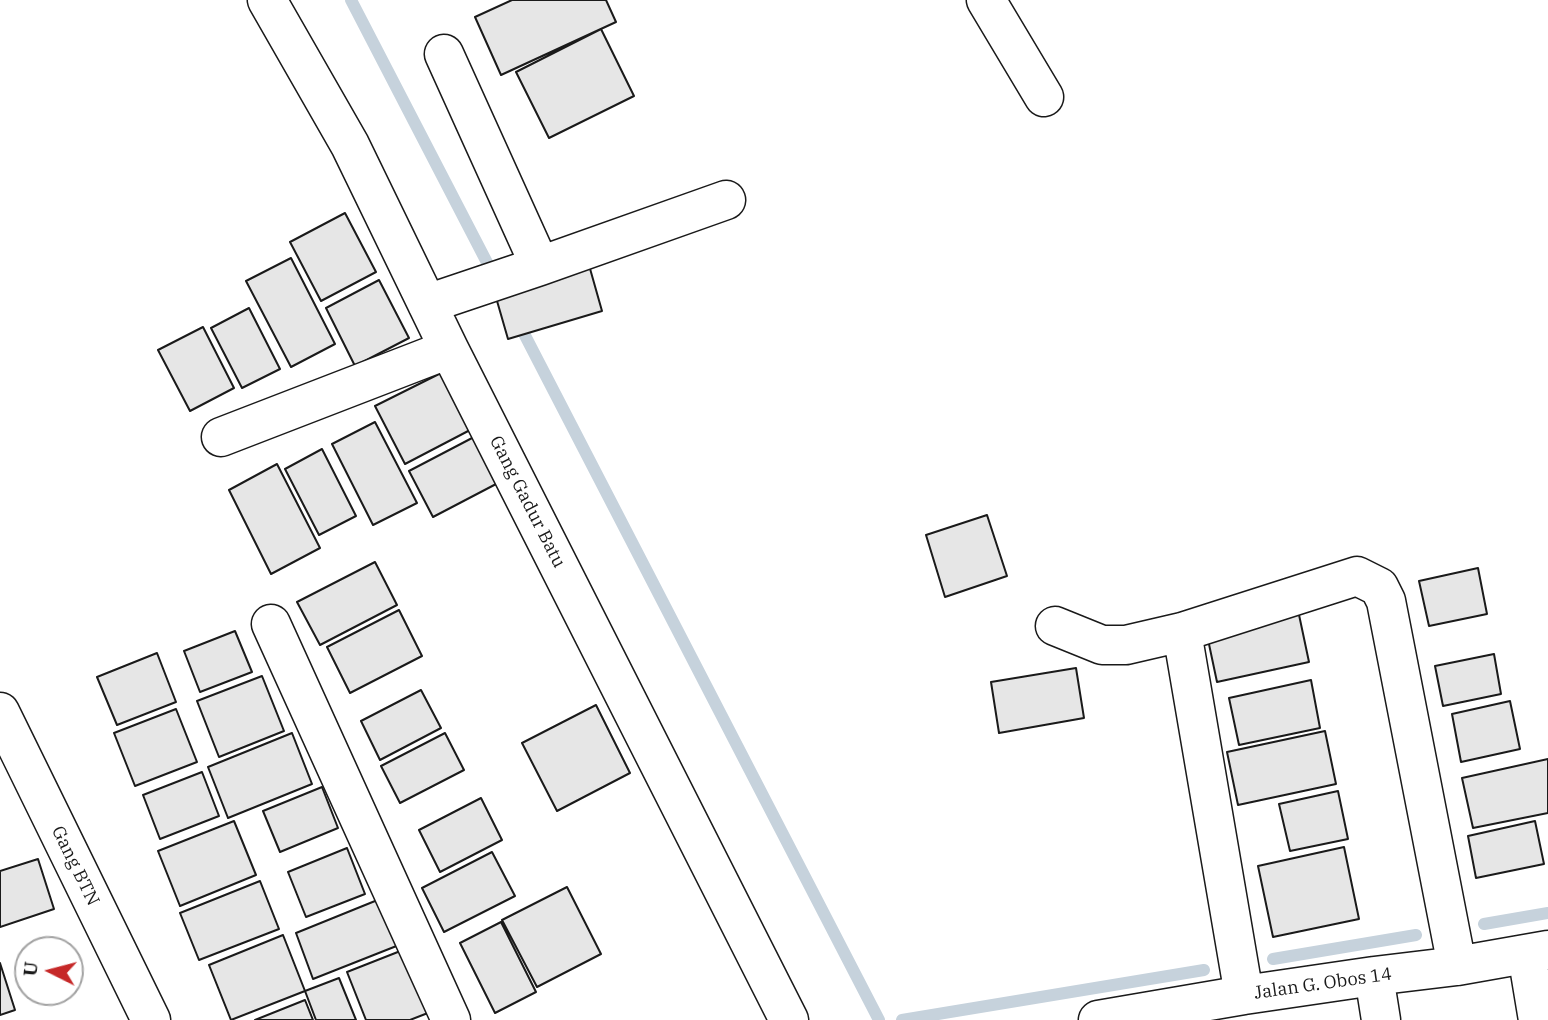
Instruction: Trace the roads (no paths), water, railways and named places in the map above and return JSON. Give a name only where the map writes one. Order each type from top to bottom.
[{"type":"street","name":"Gang Gadur Batu","points":[[267,0],[350,145],[427,304],[785,1013]]},
{"type":"street","points":[[986,0],[1044,97]]},
{"type":"street","points":[[444,54],[540,266]]},
{"type":"street","points":[[427,304],[726,200]]},
{"type":"street","points":[[221,436],[450,349]]},
{"type":"street","points":[[1055,626],[1102,646],[1126,645],[1182,632],[1357,576],[1379,587],[1386,601],[1457,966]]},
{"type":"street","points":[[271,624],[452,1020]]},
{"type":"street","points":[[1182,632],[1244,995]]},
{"type":"street","name":"Gang BTN","points":[[0,712],[150,1020]]},
{"type":"street","points":[[1537,952],[1538,1020]]},
{"type":"street","name":"Jalan G. Obos 14","points":[[1098,1020],[1244,995],[1457,966],[1537,952]]},
{"type":"street","points":[[1374,976],[1381,1020]]},
{"type":"waterway","points":[[351,0],[494,276]]},
{"type":"waterway","points":[[517,320],[879,1020]]},
{"type":"waterway","points":[[1484,924],[1548,913]]},
{"type":"waterway","points":[[1273,959],[1416,935]]},
{"type":"waterway","points":[[902,1020],[1204,970]]}]
